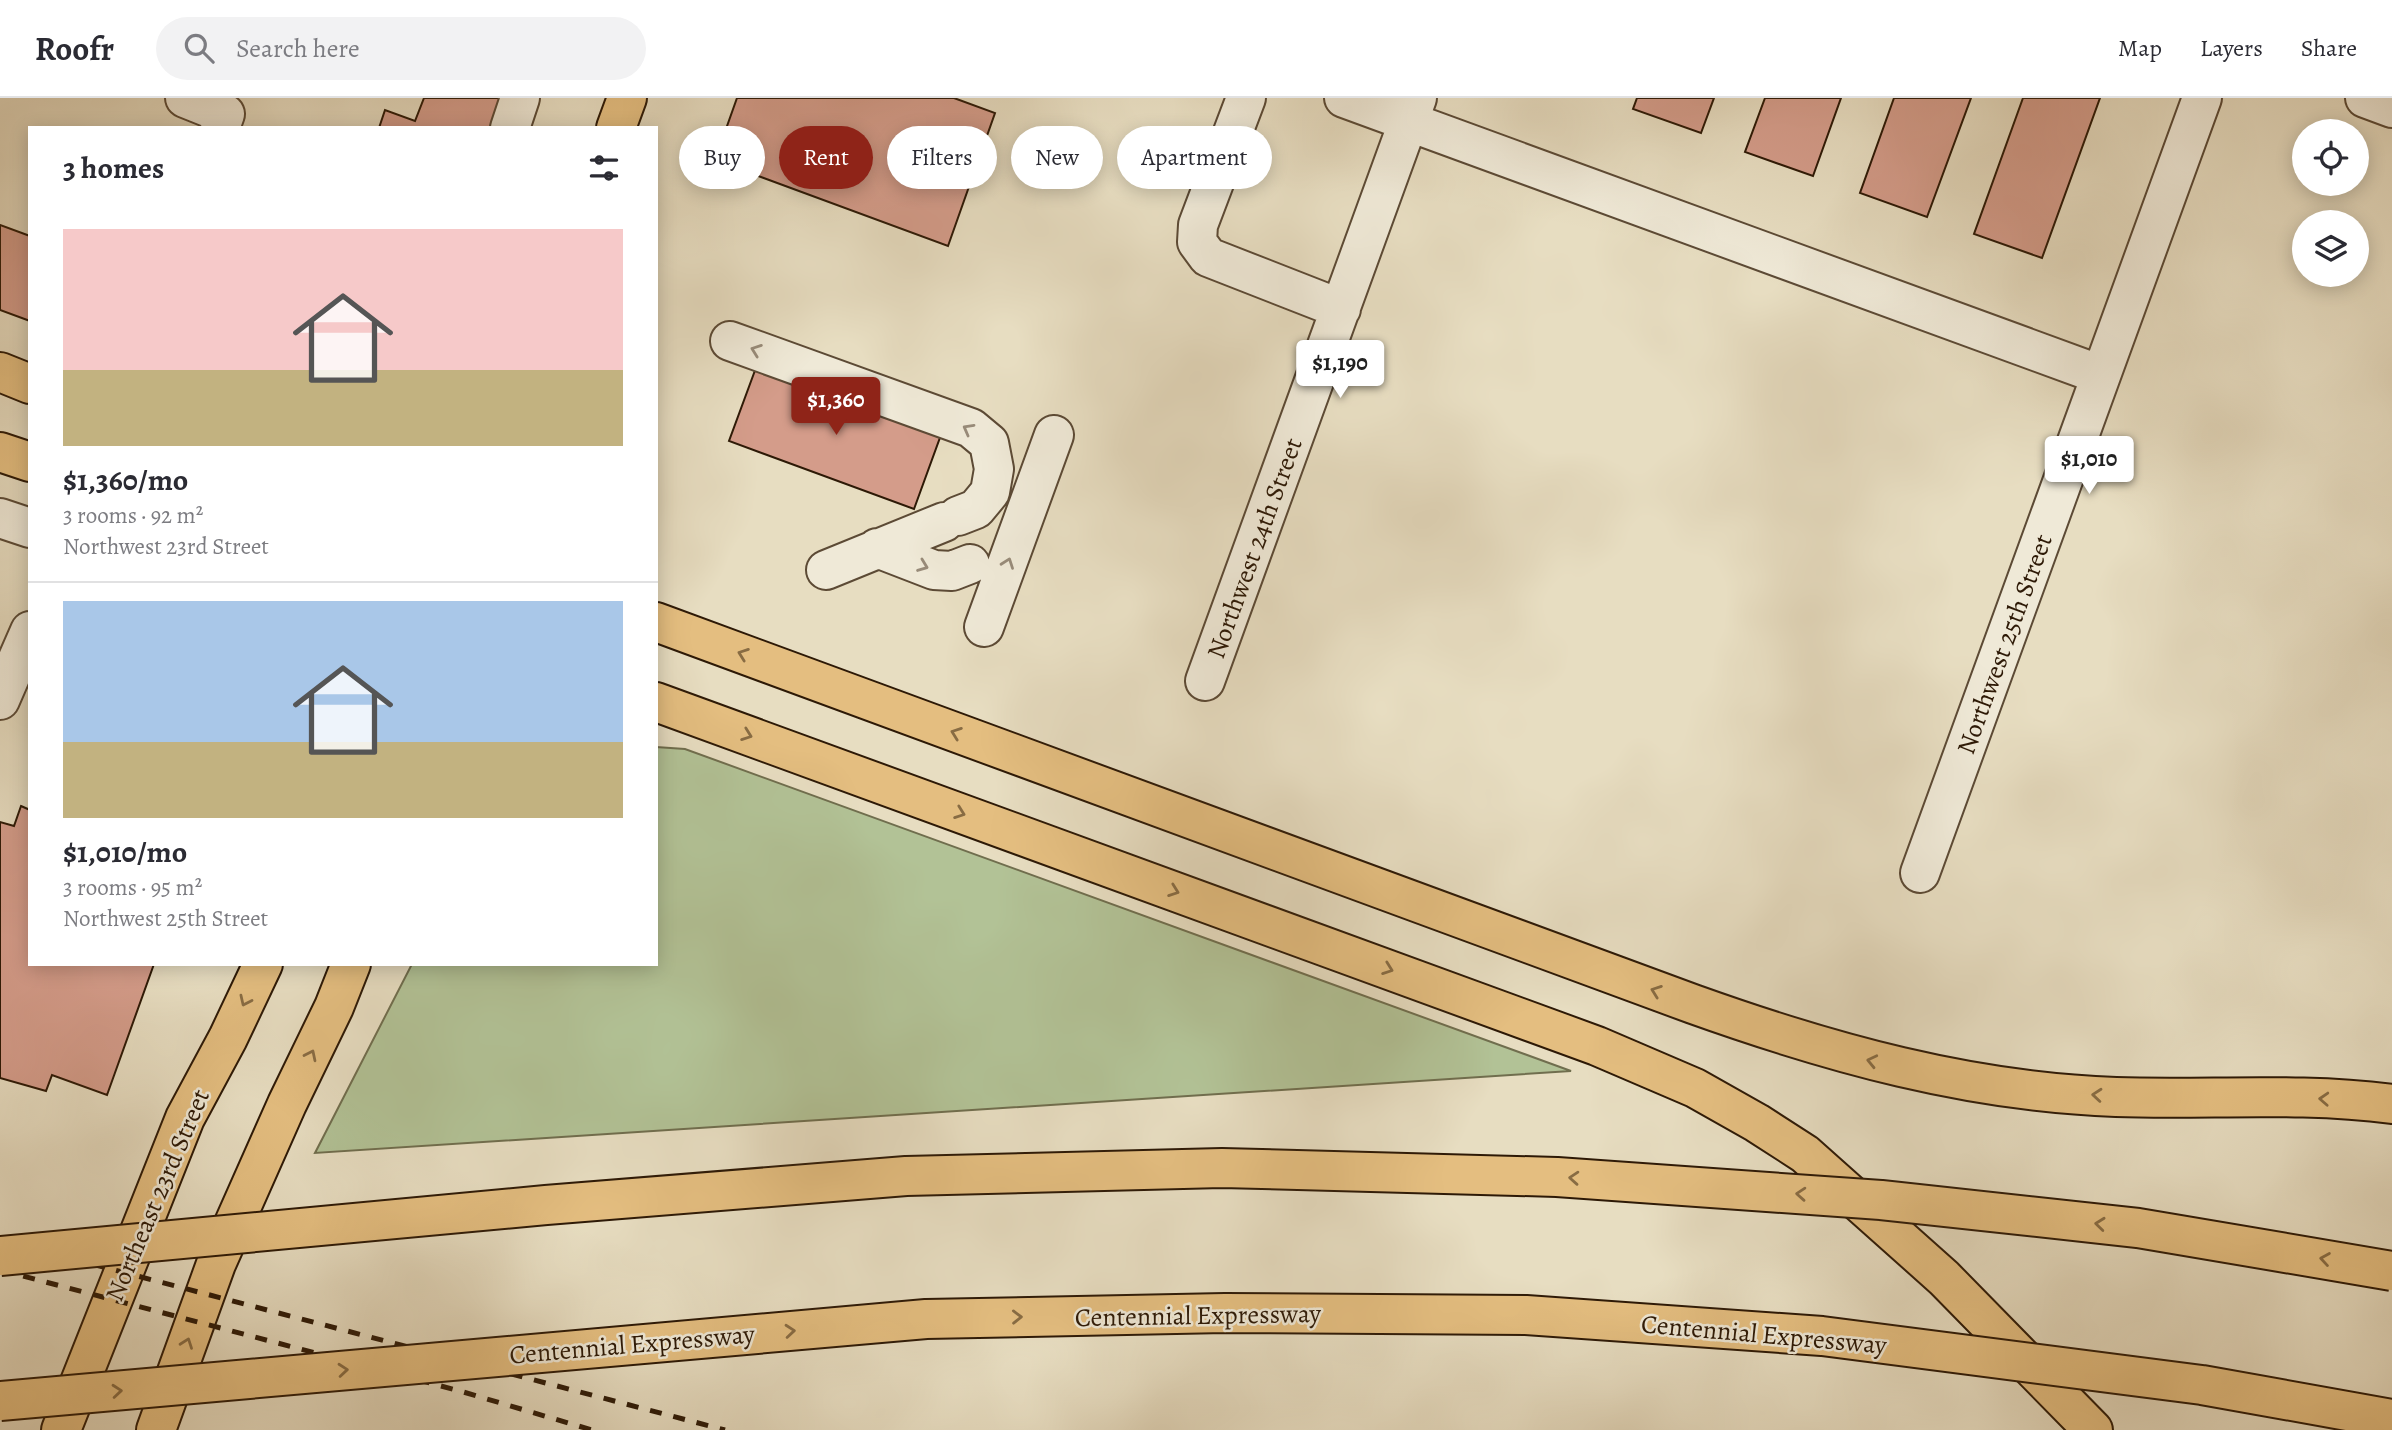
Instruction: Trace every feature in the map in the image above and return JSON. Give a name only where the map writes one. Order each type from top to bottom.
[{"type":"main road","points":[[616,126],[627,98]]},
{"type":"main road","points":[[0,372],[28,383]]},
{"type":"main road","points":[[0,452],[28,461]]},
{"type":"main road","points":[[658,623],[1775,1034],[1855,1057],[1940,1077],[2028,1090],[2115,1097],[2285,1097],[2392,1104]]},
{"type":"main road","points":[[665,710],[1584,1041],[1695,1088],[1805,1154],[1944,1278],[2093,1430]]},
{"type":"main road","name":"Northeast 23rd Street","points":[[61,1430],[185,1118],[228,1038],[262,966]]},
{"type":"main road","points":[[156,1430],[216,1264],[350,966]]},
{"type":"main road","points":[[0,1256],[560,1204],[905,1176],[1222,1168],[1557,1177],[1881,1200],[2138,1228],[2392,1271]]},
{"type":"main road","name":"Centennial Expressway","points":[[0,1401],[926,1319],[1253,1313],[1526,1315],[1822,1336],[2202,1385],[2392,1419]]},
{"type":"street","points":[[185,98],[225,114],[221,126]]},
{"type":"street","points":[[511,126],[520,98]]},
{"type":"street","points":[[1245,98],[1198,225],[1197,242],[1208,257],[1341,309]]},
{"type":"street","points":[[1344,98],[1413,110],[2101,375]]},
{"type":"street","name":"Northwest 25th Street","points":[[1920,873],[2202,98]]},
{"type":"street","points":[[2365,98],[2392,108]]},
{"type":"street","name":"Northwest 24th Street","points":[[1205,681],[1413,110]]},
{"type":"street","points":[[730,341],[971,428],[989,443],[994,469],[990,492],[992,533],[985,549],[975,559],[952,571],[934,570],[877,548]]},
{"type":"street","points":[[984,627],[1054,435]]},
{"type":"street","points":[[826,570],[976,509],[990,492]]},
{"type":"street","points":[[0,518],[28,527]]},
{"type":"street","points":[[0,700],[28,636]]},
{"type":"green space","points":[[658,747],[685,749],[1571,1071],[315,1153],[411,966],[658,966]]},
{"type":"building","points":[[424,98],[504,98],[494,126],[380,126],[385,110],[415,121]]},
{"type":"building","points":[[737,98],[954,98],[995,113],[990,126],[887,126],[887,189],[968,189],[948,246],[794,189],[873,189],[873,126],[779,126],[779,184],[765,178],[765,126],[727,126]]},
{"type":"building","points":[[1637,98],[1714,98],[1701,133],[1633,109]]},
{"type":"building","points":[[1765,98],[1841,98],[1813,176],[1745,152]]},
{"type":"building","points":[[1894,98],[1971,98],[1927,217],[1860,193]]},
{"type":"building","points":[[2023,98],[2100,98],[2042,258],[1974,234]]},
{"type":"building","points":[[0,225],[28,235],[28,320],[0,310]]},
{"type":"building","points":[[757,365],[942,432],[914,509],[729,441]]},
{"type":"building","points":[[21,806],[28,809],[28,966],[153,966],[107,1095],[52,1075],[46,1091],[0,1078],[0,822],[14,826]]},
{"type":"railway","points":[[0,1240],[725,1430]]},
{"type":"railway","points":[[0,1270],[460,1391],[592,1430]]}]
